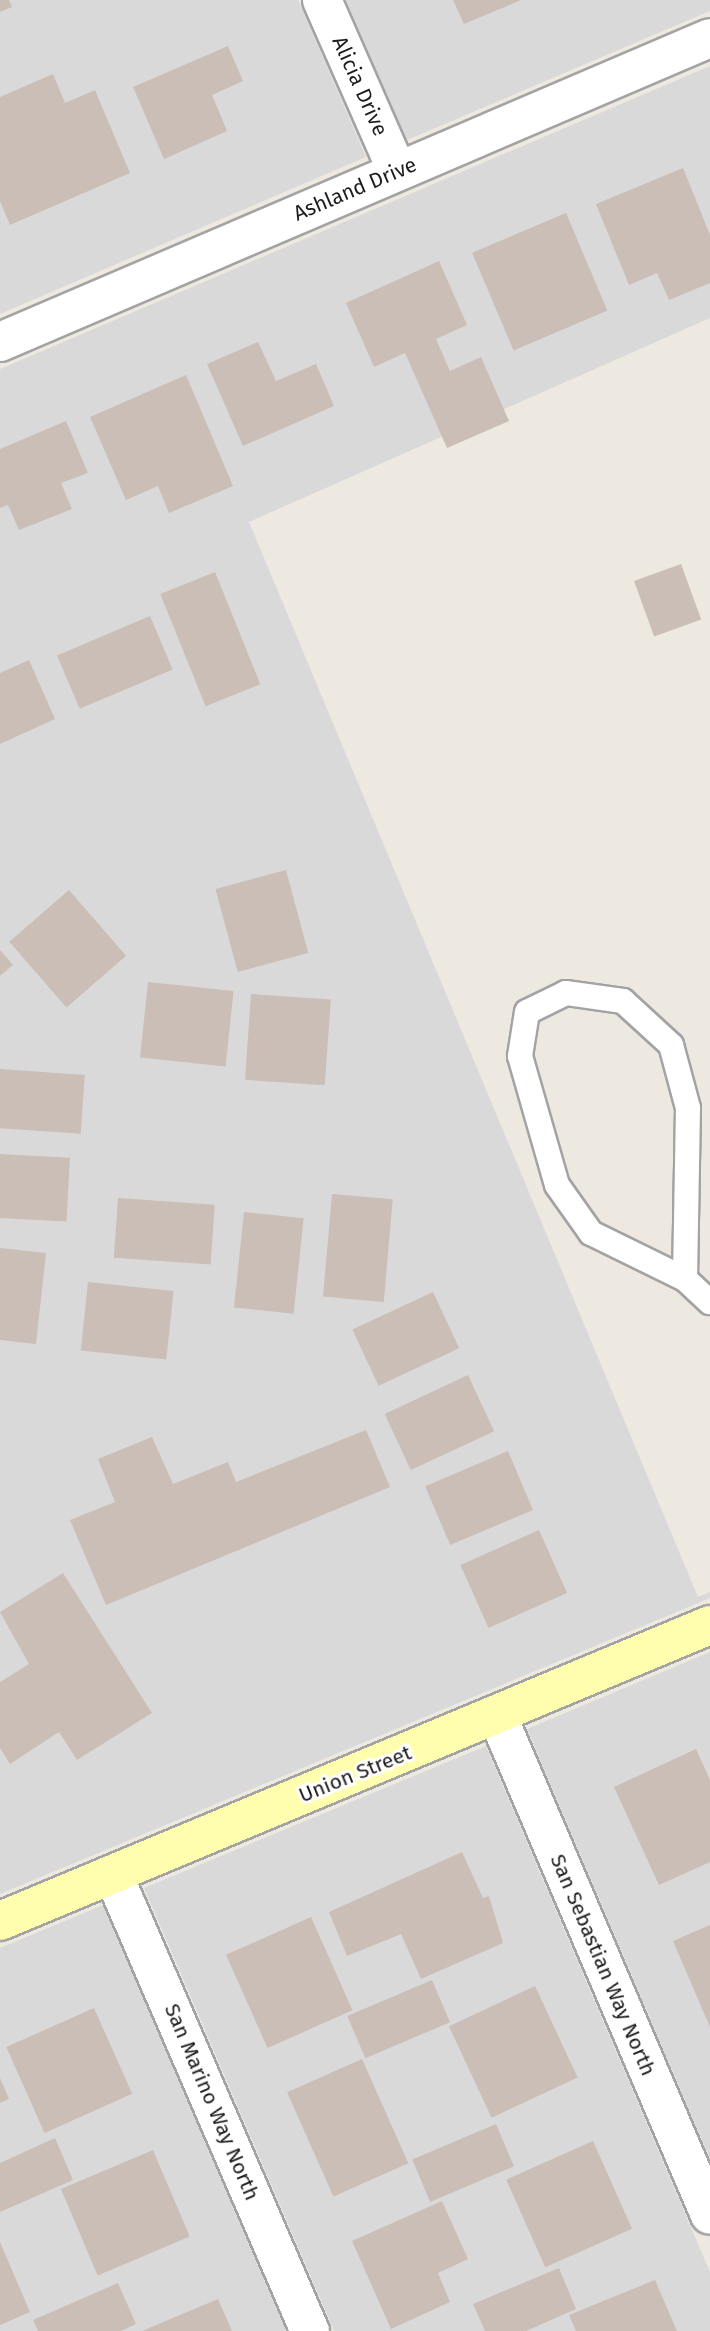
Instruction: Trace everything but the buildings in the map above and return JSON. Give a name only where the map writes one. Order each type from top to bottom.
[{"type":"street","name":"Alicia Drive","points":[[322,0],[397,171]]},
{"type":"street","name":"Ashland Drive","points":[[0,341],[710,38]]},
{"type":"street","name":"Union Street","points":[[0,1921],[710,1625]]},
{"type":"street","name":"San Sebastian Way North","points":[[497,1715],[710,2215]]},
{"type":"street","name":"San Marino Way North","points":[[113,1874],[310,2331]]},
{"type":"lane","points":[[685,1279],[688,1108],[670,1045],[623,1001],[566,993],[527,1012],[520,1056],[557,1185],[591,1233],[685,1279],[710,1302]]},
{"type":"shaded area","points":[[0,0],[298,0],[366,157],[0,314]]},
{"type":"shaded area","points":[[346,0],[710,0],[710,11],[407,140]]},
{"type":"shaded area","points":[[710,66],[710,318],[249,522],[698,1597],[710,1592],[710,1598],[0,1894],[0,369]]},
{"type":"shaded area","points":[[710,1652],[710,2159],[527,1729]]},
{"type":"shaded area","points":[[486,1746],[710,2272],[710,2331],[334,2331],[144,1888]]},
{"type":"shaded area","points":[[103,1905],[286,2331],[0,2331],[0,1948]]}]
